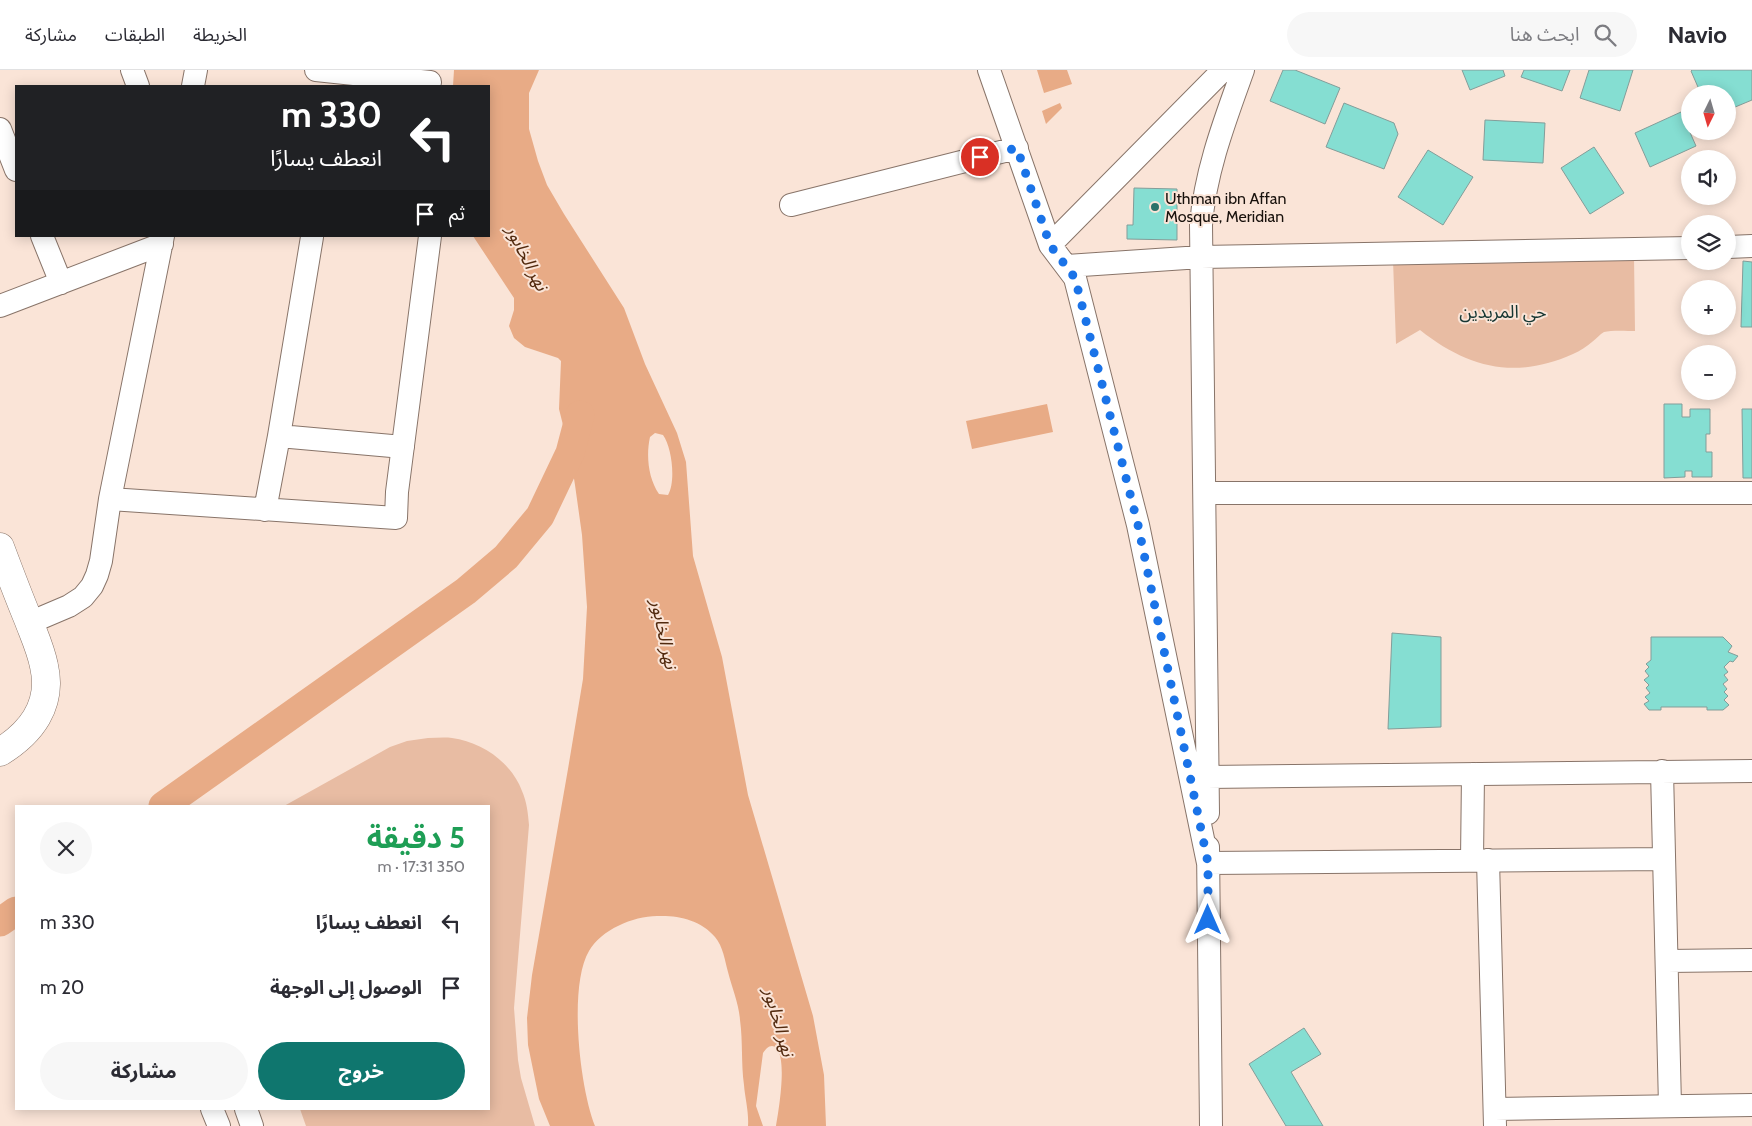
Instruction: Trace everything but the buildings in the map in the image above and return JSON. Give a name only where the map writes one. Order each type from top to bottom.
[{"type":"main road","points":[[0,548],[45,669],[46,681],[42,704],[32,726],[22,737],[0,752]]},
{"type":"street","points":[[132,70],[138,85]]},
{"type":"street","points":[[193,85],[196,70]]},
{"type":"street","points":[[316,70],[431,79]]},
{"type":"street","points":[[989,70],[1050,245],[1075,278],[1138,525],[1208,863]]},
{"type":"street","points":[[1050,245],[1223,70]]},
{"type":"street","points":[[1211,1126],[1201,225],[1207,184],[1218,142],[1243,70]]},
{"type":"street","points":[[0,129],[11,162]]},
{"type":"street","points":[[791,205],[1017,148]]},
{"type":"street","points":[[42,237],[61,283]]},
{"type":"street","points":[[265,510],[312,237]]},
{"type":"street","points":[[110,499],[396,518],[397,492],[430,237]]},
{"type":"street","points":[[0,306],[61,283],[163,240]]},
{"type":"street","points":[[29,623],[69,606],[83,597],[92,586],[97,575],[101,561],[110,499],[163,240]]},
{"type":"street","points":[[1736,247],[1752,246]]},
{"type":"street","points":[[1066,266],[1201,257],[1681,248]]},
{"type":"street","points":[[279,436],[403,447]]},
{"type":"street","points":[[1205,493],[1752,493]]},
{"type":"street","points":[[1662,771],[1670,1106]]},
{"type":"street","points":[[1207,777],[1752,771]]},
{"type":"street","points":[[1473,774],[1495,1118],[1670,1106],[1752,1105]]},
{"type":"street","points":[[1208,863],[1664,859]]},
{"type":"street","points":[[1667,961],[1752,960]]},
{"type":"street","points":[[212,1110],[219,1126]]},
{"type":"street","points":[[246,1110],[252,1126]]},
{"type":"shaded area","points":[[1634,256],[1635,331],[1604,332],[1590,344],[1573,354],[1552,362],[1531,367],[1493,366],[1474,361],[1456,353],[1420,330],[1396,344],[1393,260]]},
{"type":"shaded area","points":[[428,738],[452,738],[474,744],[494,755],[511,771],[525,799],[529,825],[514,1008],[521,1078],[535,1126],[306,1126],[300,1110],[490,1110],[490,805],[286,805],[390,747],[407,741]]},
{"type":"water","name":"نهر الخابور","points":[[454,70],[539,70],[529,93],[529,129],[547,185],[624,308],[645,364],[677,433],[686,462],[693,556],[722,657],[748,795],[813,1016],[824,1075],[826,1126],[776,1126],[782,1069],[781,1058],[777,1050],[772,1046],[768,1047],[763,1053],[756,1106],[763,1126],[748,1126],[739,1014],[722,949],[715,937],[703,926],[673,916],[638,919],[609,931],[594,943],[583,967],[579,988],[578,1038],[585,1088],[595,1126],[550,1126],[539,1099],[528,1045],[527,1018],[532,975],[583,679],[587,607],[582,535],[570,453],[559,409],[561,361],[558,358],[525,347],[514,338],[509,326],[514,310],[514,298],[474,237],[490,237],[490,85],[453,85]],"holes":[[[655,433],[663,435],[672,465],[672,482],[668,495],[659,494],[655,488],[650,474],[648,459],[650,437]]]},
{"type":"water","points":[[1037,70],[1067,70],[1072,84],[1044,93]]},
{"type":"water","points":[[1060,103],[1062,108],[1046,124],[1042,111]]},
{"type":"water","points":[[1047,404],[1053,432],[972,449],[966,421]]},
{"type":"waterway","points":[[164,805],[466,591],[506,557],[540,516],[570,453],[580,415]]},
{"type":"waterway","points":[[0,922],[15,912]]},
{"type":"place","name":"Uthman ibn Affan Mosque, Meridian","points":[[1155,207]]},
{"type":"district","name":"حي المريدين","points":[[1503,312]]},
{"type":"route","points":[[980,157],[1017,148],[1050,245],[1075,278],[1138,525],[1208,863],[1208,920]]}]
